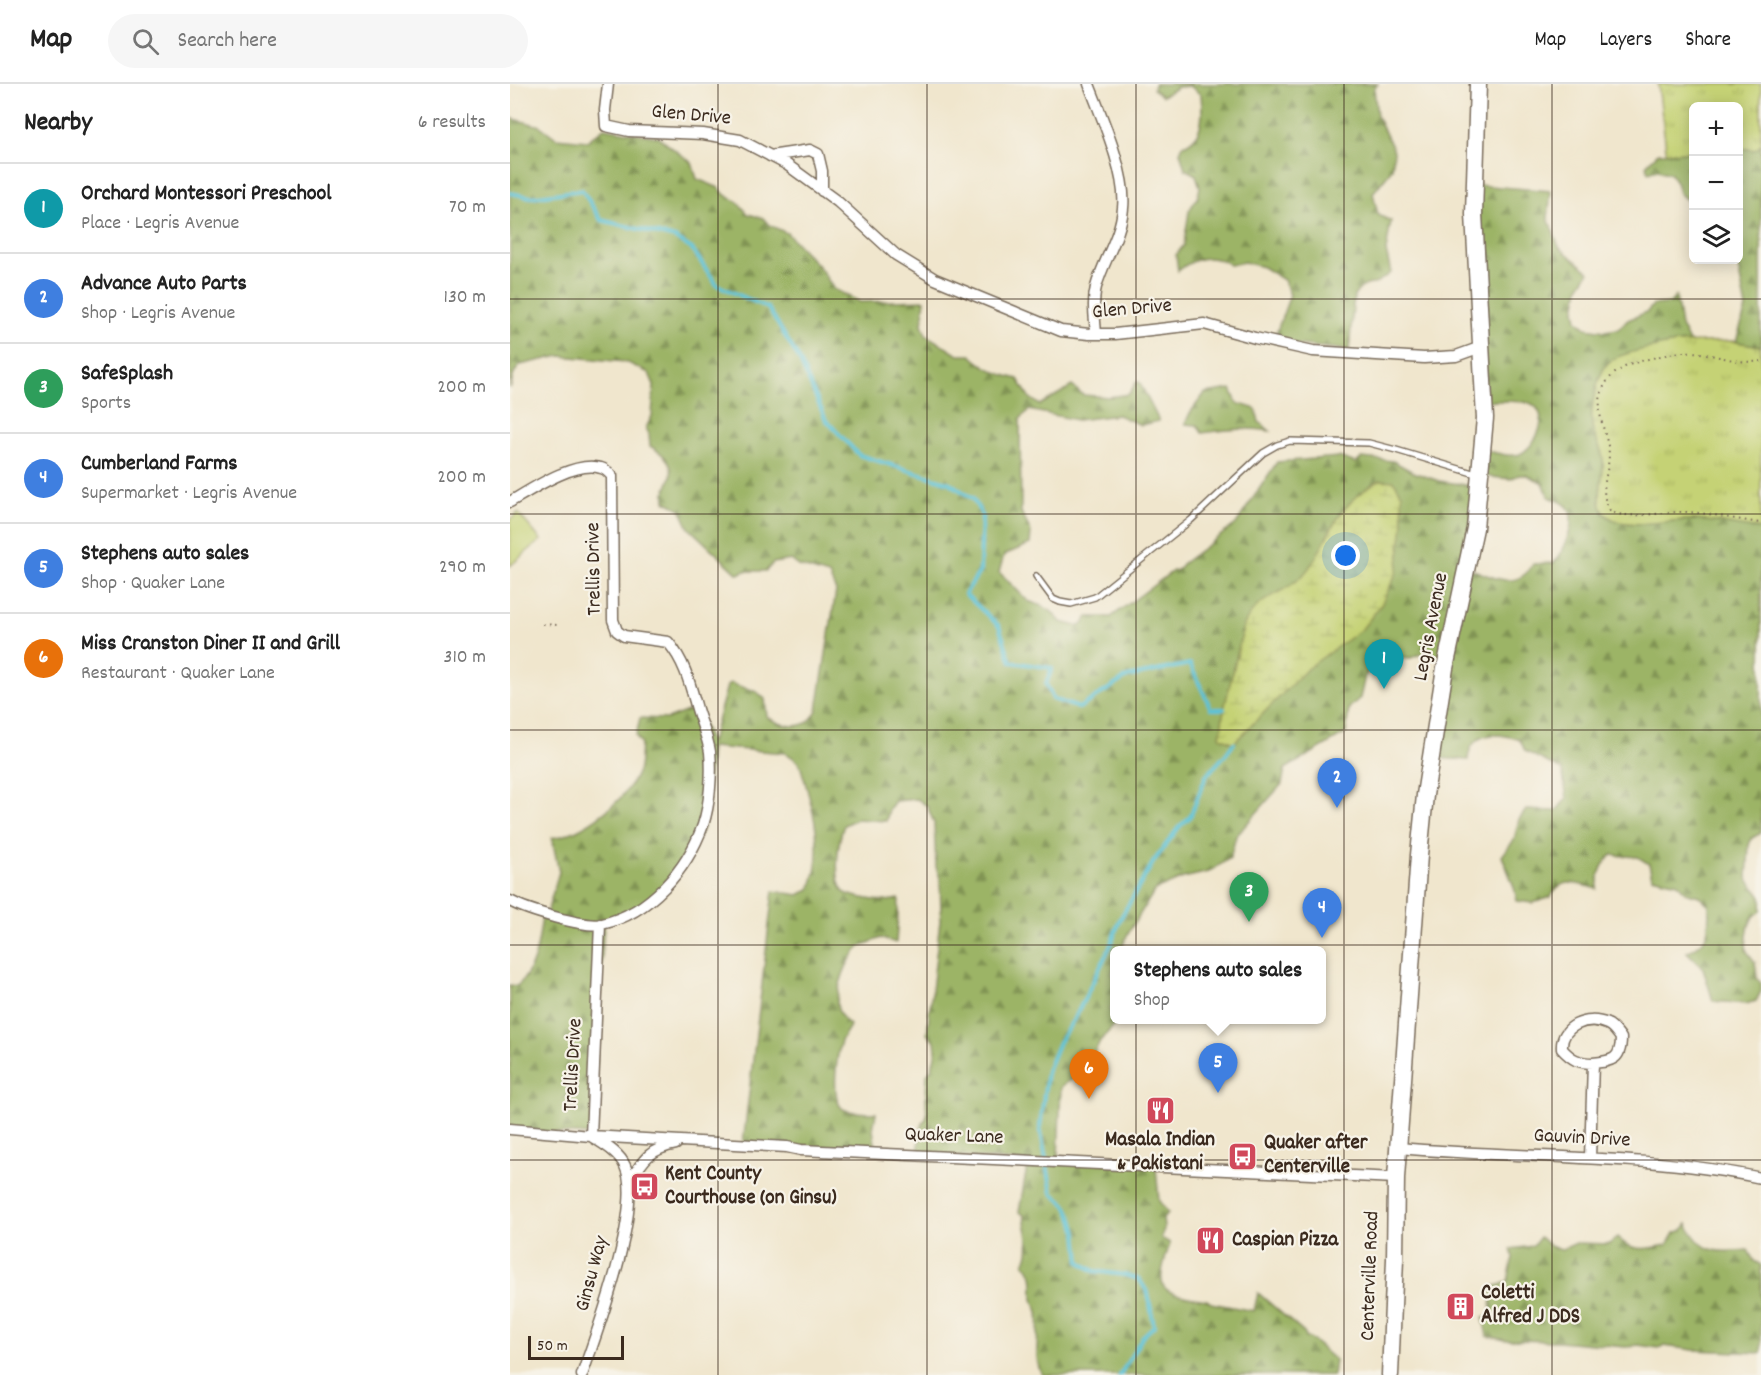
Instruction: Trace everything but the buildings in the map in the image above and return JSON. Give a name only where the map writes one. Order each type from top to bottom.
[{"type":"main road","name":"Legris Avenue","points":[[1396,1178],[1425,795],[1445,668],[1475,528],[1485,418],[1474,214],[1478,84]]},
{"type":"main road","name":"Centerville Road","points":[[1390,1375],[1396,1178]]},
{"type":"street","name":"Glen Drive","points":[[608,84],[604,110],[606,126],[629,131],[703,134],[740,140],[786,164],[838,202],[896,255],[935,279],[1061,331],[1096,334],[1136,333],[1204,324],[1313,351],[1424,358],[1456,356],[1482,347]]},
{"type":"street","points":[[1087,84],[1109,133],[1123,190],[1124,207],[1096,287],[1094,299],[1096,334]]},
{"type":"street","points":[[770,156],[810,150],[818,154],[822,171],[822,191]]},
{"type":"street","name":"Trellis Drive","points":[[510,502],[578,468],[590,466],[604,468],[612,476],[613,620],[617,632],[624,636],[668,642],[677,652],[686,669],[710,751],[709,788],[704,823],[695,844],[674,877],[647,903],[627,915],[600,924],[545,915],[510,901]]},
{"type":"street","name":"Trellis Drive","points":[[591,1136],[600,924]]},
{"type":"street","points":[[1588,1021],[1600,1022],[1608,1024],[1621,1038],[1620,1051],[1616,1057],[1610,1061],[1593,1063],[1580,1063],[1570,1058],[1563,1049],[1564,1035],[1570,1027],[1588,1021]]},
{"type":"street","points":[[1590,1158],[1593,1063]]},
{"type":"street","name":"Quaker Lane","points":[[510,1129],[812,1150],[1396,1178]]},
{"type":"street","points":[[591,1136],[621,1158],[630,1181]]},
{"type":"street","name":"Ginsu Way","points":[[582,1375],[618,1264],[630,1181],[644,1158],[652,1152],[667,1145],[691,1141]]},
{"type":"street","name":"Gauvin Drive","points":[[1399,1148],[1657,1162],[1761,1178]]},
{"type":"lane","points":[[1036,576],[1053,599],[1060,602],[1071,604],[1095,597],[1191,520],[1263,453],[1290,441],[1369,444],[1480,476]]},
{"type":"path","points":[[1761,361],[1742,361],[1686,352],[1634,363],[1616,371],[1611,376],[1601,393],[1600,404],[1610,453],[1604,495],[1611,512],[1623,514],[1706,513],[1761,523]]},
{"type":"path","points":[[543,624],[557,626]]},
{"type":"green space","points":[[1154,84],[1378,84],[1374,88],[1377,116],[1394,151],[1392,169],[1373,193],[1378,215],[1391,221],[1386,251],[1391,273],[1375,284],[1363,287],[1354,296],[1349,350],[1273,342],[1290,295],[1284,280],[1263,267],[1244,262],[1230,265],[1210,258],[1197,260],[1178,271],[1176,255],[1184,245],[1189,211],[1198,196],[1200,187],[1196,175],[1185,169],[1180,152],[1183,145],[1195,137],[1201,124],[1201,95],[1190,86],[1178,87],[1162,96],[1153,89]]},
{"type":"green space","points":[[1658,84],[1761,84],[1761,198],[1743,167],[1743,102],[1689,102],[1689,163],[1668,165]]},
{"type":"green space","points":[[510,118],[540,126],[556,138],[587,141],[604,128],[658,137],[692,163],[697,179],[719,188],[725,195],[738,202],[748,214],[763,218],[769,225],[787,233],[820,268],[834,289],[860,302],[925,300],[922,324],[926,335],[958,355],[971,355],[981,364],[1018,379],[1029,397],[1040,405],[1072,386],[1083,395],[1109,397],[1129,394],[1137,381],[1140,383],[1159,421],[1141,425],[1118,415],[1077,420],[1029,410],[1020,419],[1021,512],[1031,532],[1030,544],[1004,555],[999,572],[1028,601],[1051,611],[1061,622],[1077,626],[1083,624],[1088,617],[1111,617],[1173,571],[1178,570],[1182,564],[1236,524],[1277,462],[1339,457],[1356,463],[1362,458],[1393,461],[1413,472],[1439,481],[1479,487],[1471,569],[1497,578],[1513,580],[1527,572],[1533,564],[1554,563],[1565,545],[1570,530],[1571,515],[1567,507],[1549,497],[1543,483],[1527,475],[1519,475],[1510,479],[1483,476],[1484,450],[1507,455],[1520,454],[1536,438],[1541,423],[1538,409],[1532,404],[1517,401],[1486,401],[1476,185],[1551,191],[1548,218],[1559,247],[1589,272],[1579,287],[1575,310],[1577,320],[1586,328],[1605,331],[1618,329],[1628,320],[1647,312],[1653,305],[1670,303],[1676,296],[1681,326],[1689,342],[1633,352],[1612,360],[1603,370],[1593,403],[1592,426],[1603,460],[1600,501],[1605,514],[1620,522],[1629,523],[1697,520],[1761,529],[1761,833],[1752,838],[1749,845],[1747,878],[1761,897],[1761,911],[1752,918],[1750,923],[1746,950],[1755,962],[1761,991],[1756,1001],[1746,1004],[1713,1001],[1703,968],[1687,952],[1705,939],[1709,905],[1699,896],[1685,892],[1678,883],[1652,877],[1649,864],[1638,857],[1612,855],[1608,858],[1599,874],[1597,889],[1565,883],[1555,890],[1551,897],[1533,903],[1517,901],[1502,856],[1514,840],[1519,819],[1526,810],[1556,811],[1567,798],[1562,770],[1525,751],[1520,740],[1494,735],[1480,739],[1474,744],[1468,760],[1437,758],[1449,658],[1425,652],[1411,658],[1397,657],[1393,664],[1373,664],[1365,676],[1360,698],[1349,708],[1346,733],[1285,769],[1282,784],[1236,836],[1230,858],[1209,872],[1183,878],[1155,890],[1128,933],[1123,946],[1110,946],[1110,1024],[1115,1024],[1100,1041],[1086,1069],[1061,1087],[1058,1157],[1156,1168],[1159,1201],[1168,1213],[1163,1218],[1164,1229],[1161,1238],[1170,1243],[1162,1271],[1164,1287],[1178,1295],[1254,1311],[1258,1293],[1304,1333],[1305,1338],[1310,1338],[1335,1360],[1333,1375],[1043,1375],[1038,1362],[1038,1310],[1033,1299],[1032,1275],[1024,1264],[1028,1252],[1027,1234],[1024,1215],[1019,1212],[1028,1162],[918,1153],[922,1124],[927,1117],[927,1074],[932,1068],[936,1051],[935,1041],[927,1034],[941,912],[934,823],[927,806],[917,799],[895,801],[889,809],[886,821],[856,819],[844,825],[838,849],[838,877],[845,893],[880,901],[899,899],[896,943],[881,938],[859,948],[846,967],[837,998],[839,1011],[850,1025],[842,1039],[836,1066],[839,1104],[846,1111],[876,1113],[873,1129],[876,1151],[743,1144],[773,891],[799,895],[810,889],[817,858],[816,827],[805,780],[800,765],[786,753],[711,747],[704,828],[651,903],[604,924],[591,1135],[510,1130],[510,985],[517,986],[523,980],[532,963],[538,944],[542,916],[547,913],[559,872],[552,838],[590,823],[624,793],[640,764],[641,743],[636,736],[640,718],[667,719],[696,708],[711,743],[727,686],[730,683],[757,692],[765,699],[767,717],[781,724],[801,725],[813,717],[817,710],[836,591],[829,575],[799,566],[791,560],[773,563],[766,571],[744,571],[738,574],[689,528],[680,509],[665,501],[665,493],[671,476],[670,465],[664,456],[650,446],[646,428],[652,416],[654,385],[649,373],[626,362],[560,356],[520,365],[514,373],[510,389]]},
{"type":"green space","points":[[1761,145],[1761,346],[1736,342],[1746,308],[1738,267],[1738,264],[1743,264],[1743,148],[1755,150]]},
{"type":"green space","points":[[1689,152],[1689,202],[1679,193],[1671,174],[1658,170],[1648,172],[1646,165],[1658,153]]},
{"type":"green space","points":[[1761,340],[1761,586],[1583,569],[1588,346]]},
{"type":"green space","points":[[1231,389],[1237,403],[1256,409],[1259,422],[1270,431],[1245,429],[1202,433],[1197,425],[1185,424],[1205,393]]},
{"type":"green space","points":[[1380,480],[1394,481],[1402,494],[1403,526],[1397,572],[1381,605],[1362,629],[1308,668],[1234,743],[1220,737],[1224,709],[1244,625],[1250,615],[1263,601],[1287,588],[1303,575],[1312,564],[1343,511],[1354,499]]},
{"type":"green space","points":[[518,513],[541,540],[510,566],[510,520]]},
{"type":"green space","points":[[1687,1224],[1705,1246],[1719,1251],[1748,1250],[1754,1261],[1761,1265],[1761,1353],[1693,1350],[1664,1346],[1659,1348],[1638,1345],[1626,1347],[1559,1341],[1505,1340],[1487,1336],[1483,1318],[1489,1316],[1490,1313],[1492,1297],[1490,1287],[1508,1281],[1513,1257],[1511,1249],[1533,1246],[1540,1237],[1550,1246],[1561,1250],[1576,1243],[1609,1244],[1618,1237],[1634,1248],[1654,1247],[1667,1245],[1674,1233],[1683,1230]]},
{"type":"waterway","points":[[510,193],[531,197],[582,190],[601,220],[675,238],[692,249],[717,285],[768,308],[799,359],[826,420],[859,455],[950,483],[973,499],[982,515],[980,571],[965,594],[999,626],[1011,662],[1052,668],[1046,684],[1053,699],[1079,708],[1127,677],[1190,664],[1211,709],[1224,709]]},
{"type":"waterway","points":[[1110,946],[1120,919],[1154,861],[1179,827],[1190,817],[1206,776],[1234,743]]},
{"type":"waterway","points":[[1110,947],[1076,1016],[1059,1042],[1047,1071],[1040,1127],[1052,1193],[1066,1205],[1073,1219],[1080,1262],[1094,1271],[1139,1279],[1148,1293],[1154,1326],[1143,1336],[1120,1375]]},
{"type":"place","name":"Orchard Montessori Preschool","points":[[1384,689]]},
{"type":"place","name":"Advance Auto Parts","points":[[1337,808]]},
{"type":"place","name":"SafeSplash","points":[[1249,922]]},
{"type":"place","name":"Cumberland Farms","points":[[1322,938]]},
{"type":"place","name":"Stephens auto sales","points":[[1218,1093]]},
{"type":"place","name":"Miss Cranston Diner II and Grill","points":[[1089,1099]]},
{"type":"place","name":"Masala Indian & Pakistani","points":[[1160,1110]]},
{"type":"place","name":"Quaker after Centerville","points":[[1243,1156]]},
{"type":"place","name":"Kent County Courthouse (on Ginsu)","points":[[644,1187]]},
{"type":"place","name":"Caspian Pizza","points":[[1211,1241]]},
{"type":"place","name":"Coletti Alfred J DDS","points":[[1460,1306]]}]
